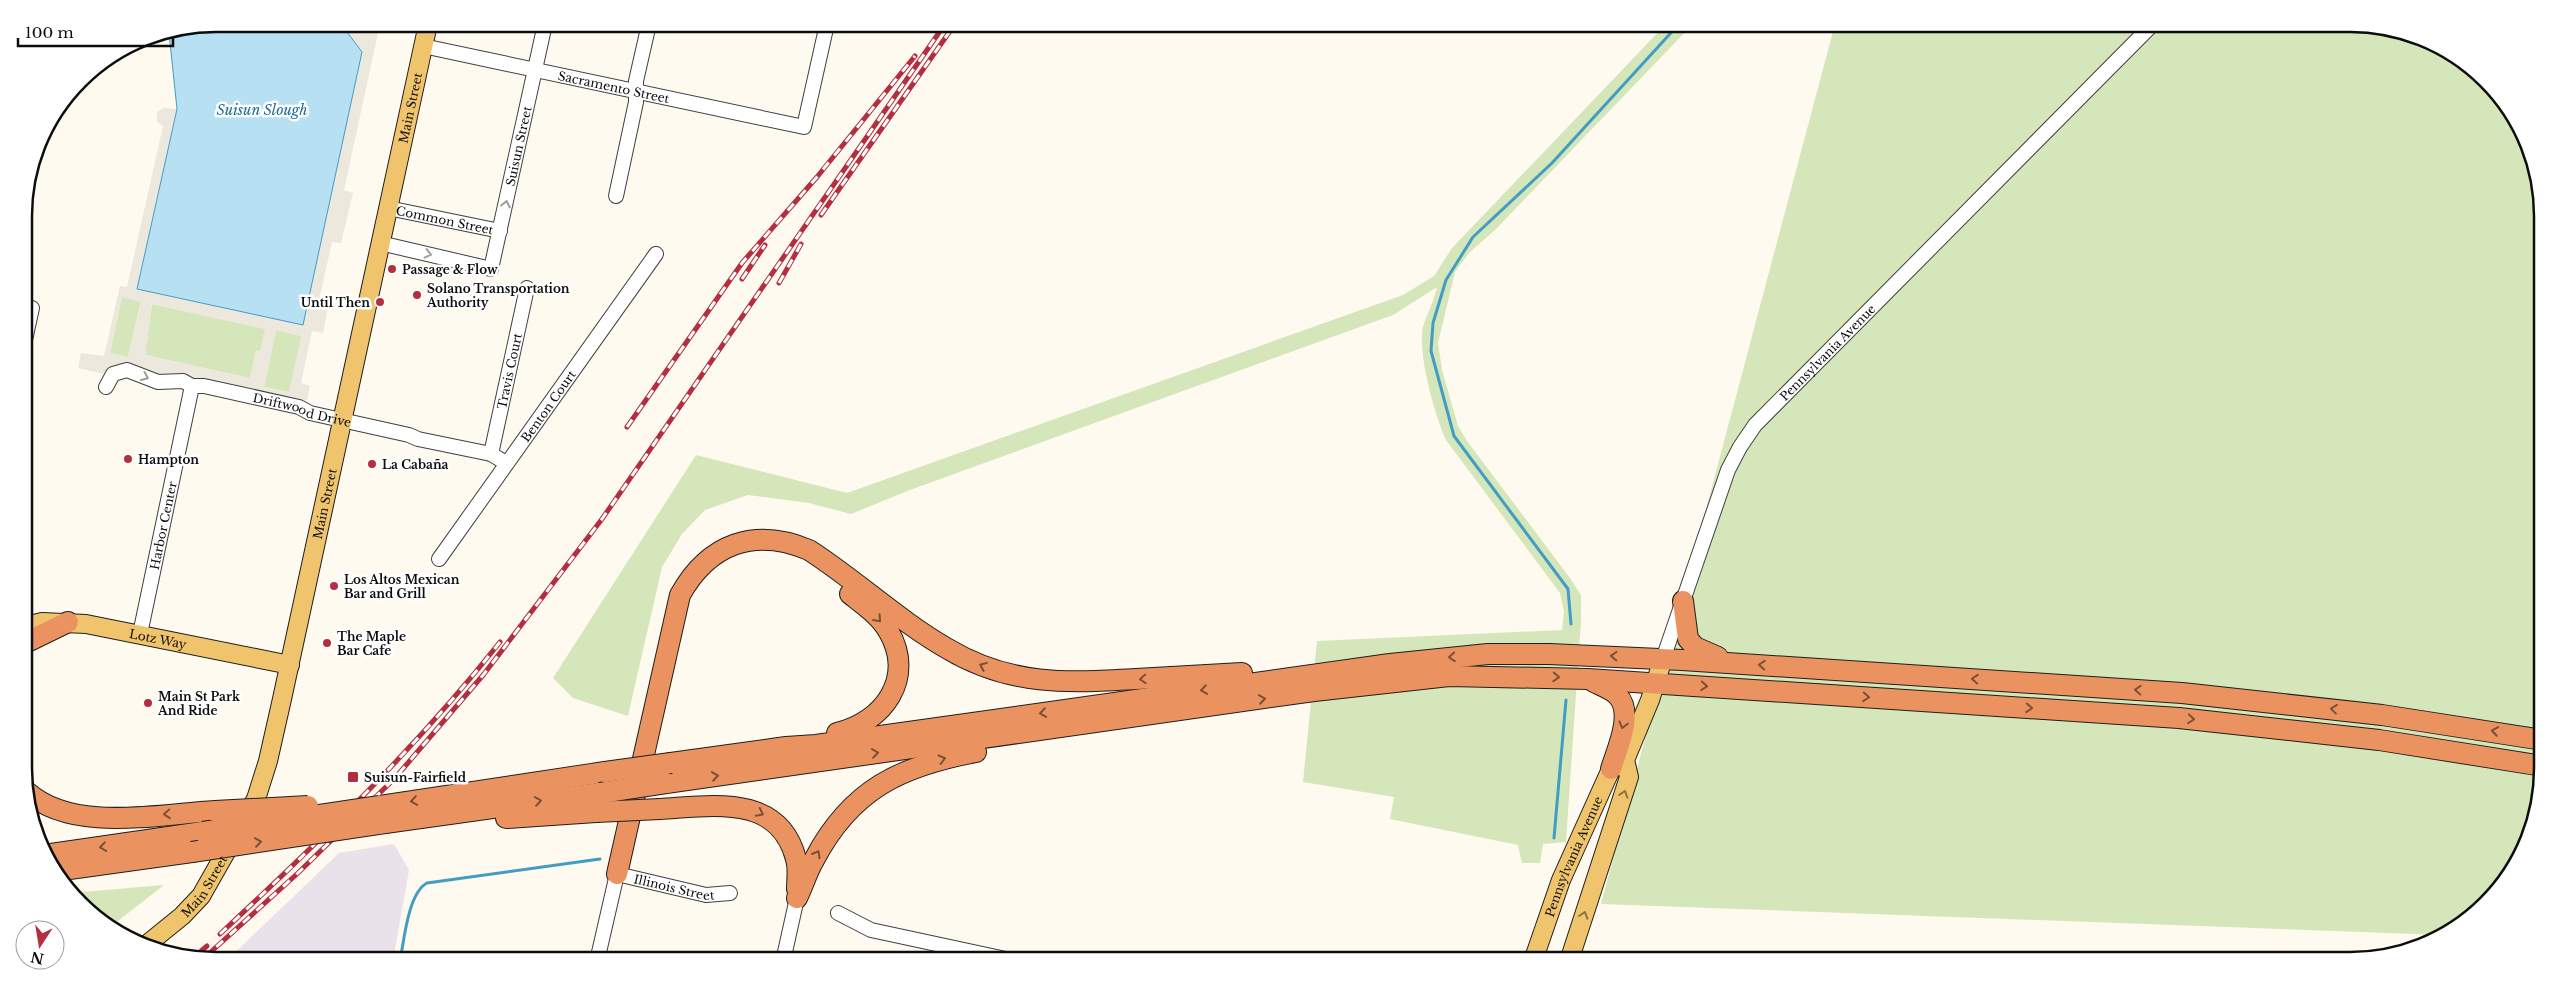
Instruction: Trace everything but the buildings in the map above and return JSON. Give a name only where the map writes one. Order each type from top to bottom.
[{"type":"highway","points":[[617,874],[677,604],[686,583],[722,549],[750,540],[774,539],[791,542],[809,550],[948,649],[983,667],[1026,679],[1079,682],[1273,671],[1314,675]]},
{"type":"highway","points":[[713,557],[756,547],[773,548],[801,557],[874,614],[888,631],[896,650],[898,669],[894,688],[885,705],[870,720],[851,730],[815,737],[786,746]]},
{"type":"highway","points":[[1682,601],[1686,630],[1695,647],[1733,663]]},
{"type":"highway","points":[[32,639],[68,622]]},
{"type":"highway","points":[[63,870],[192,852],[379,815],[448,796],[605,772],[786,746],[816,745],[1446,657],[1488,654],[1549,654],[1733,663],[2220,696],[2382,715],[2534,739]]},
{"type":"highway","points":[[436,819],[666,783],[1385,682],[1449,676],[1588,679],[2179,718],[2379,740],[2534,765]]},
{"type":"highway","points":[[1588,679],[1618,695],[1624,705],[1625,718],[1618,765]]},
{"type":"highway","points":[[797,898],[814,860],[842,818],[874,789],[915,766],[985,750],[1140,725],[1180,711]]},
{"type":"highway","points":[[35,799],[54,809],[89,818],[342,804],[379,815]]},
{"type":"highway","points":[[53,854],[203,832],[379,815],[436,819],[737,806],[754,810],[770,818],[781,829],[791,844],[796,860],[797,898]]},
{"type":"main road","name":"Main Street","points":[[152,941],[182,916],[201,896],[256,799],[268,761],[426,32]]},
{"type":"main road","name":"Lotz Way","points":[[32,624],[42,622],[68,622],[140,634],[290,665]]},
{"type":"main road","name":"Pennsylvania Avenue","points":[[1536,952],[1561,880],[1656,683],[1663,659]]},
{"type":"main road","name":"Pennsylvania Avenue","points":[[1572,952],[1629,777],[1618,765]]},
{"type":"street","name":"Suisun Street","points":[[380,243],[491,269],[543,32]]},
{"type":"street","points":[[616,196],[636,92],[636,81],[647,32]]},
{"type":"street","name":"Sacramento Street","points":[[423,46],[804,127],[825,32]]},
{"type":"street","name":"Pennsylvania Avenue","points":[[1663,659],[1728,470],[1740,447],[1755,425],[2145,32]]},
{"type":"street","name":"Common Street","points":[[388,208],[500,231]]},
{"type":"street","name":"Benton Court","points":[[439,558],[656,254]]},
{"type":"street","name":"Travis Court","points":[[491,454],[527,288]]},
{"type":"street","name":"Driftwood Drive","points":[[106,387],[113,374],[128,370],[158,382],[183,381],[192,386],[204,386],[280,403],[342,420],[491,454],[506,464]]},
{"type":"street","name":"Harbor Center","points":[[140,634],[192,386]]},
{"type":"street","points":[[599,952],[617,874]]},
{"type":"street","name":"Illinois Street","points":[[617,874],[706,895],[730,893]]},
{"type":"street","points":[[786,952],[797,898]]},
{"type":"street","points":[[838,912],[871,930],[953,952]]},
{"type":"shaded area","points":[[347,32],[378,32],[344,190],[353,193],[341,243],[332,242],[319,300],[329,303],[323,333],[312,331],[301,383],[310,386],[307,400],[301,401],[202,380],[108,375],[78,368],[81,353],[104,356],[120,286],[127,287],[163,126],[157,122],[157,112],[164,108],[177,109],[137,289],[362,52]],"holes":[[[122,297],[141,302],[128,357],[110,353]],[[152,304],[265,329],[260,352],[256,351],[250,378],[145,355]],[[276,330],[302,336],[289,392],[264,387]]]},
{"type":"shaded area","points":[[394,844],[409,870],[395,952],[235,952],[339,853]]},
{"type":"green space","points":[[1658,32],[1685,32],[1496,229],[1469,253],[1455,272],[1438,343],[1442,370],[1458,426],[1467,441],[1581,595],[1581,621],[1566,842],[1543,844],[1540,863],[1522,863],[1518,845],[1390,819],[1394,797],[1303,782],[1317,641],[1562,630],[1564,612],[1560,593],[1446,440],[1428,384],[1422,338],[1423,327],[1437,287],[1393,315],[910,490],[851,514],[809,503],[748,495],[705,510],[682,534],[662,567],[628,716],[573,698],[553,678],[696,455],[847,493],[1403,295],[1434,276],[1452,248]]},
{"type":"green space","points":[[1833,32],[2363,33],[2410,42],[2432,51],[2463,71],[2481,86],[2496,104],[2516,135],[2525,157],[2534,204],[2534,781],[2525,828],[2516,850],[2496,881],[2481,899],[2463,914],[2431,935],[1601,904]]},
{"type":"green space","points":[[122,297],[141,301],[128,357],[110,353]]},
{"type":"green space","points":[[152,304],[266,329],[260,352],[256,351],[250,378],[145,355]]},
{"type":"green space","points":[[276,330],[302,336],[289,392],[264,387]]},
{"type":"green space","points":[[164,885],[116,922],[95,907],[80,892]]},
{"type":"water","name":"Suisun Slough","points":[[217,32],[347,32],[362,52],[303,325],[137,289],[177,109],[170,39],[192,34]]},
{"type":"waterway","points":[[1571,624],[1568,589],[1454,436],[1431,351],[1433,323],[1446,280],[1473,237],[1552,163],[1672,32]]},
{"type":"waterway","points":[[1554,838],[1566,700]]},
{"type":"waterway","points":[[401,952],[411,907],[415,897],[427,883],[600,859]]},
{"type":"railway","points":[[211,952],[298,873],[395,778],[484,674],[602,519],[939,32]]},
{"type":"railway","points":[[821,215],[949,32]]},
{"type":"railway","points":[[627,427],[742,263],[817,177],[915,56]]},
{"type":"railway","points":[[779,283],[801,244]]},
{"type":"railway","points":[[742,279],[765,245]]},
{"type":"railway","points":[[220,934],[330,829],[401,757],[500,642]]},
{"type":"railway","points":[[200,952],[207,946]]},
{"type":"place","name":"Passage & Flow","points":[[392,269]]},
{"type":"place","name":"Solano Transportation Authority","points":[[417,295]]},
{"type":"place","name":"Until Then","points":[[380,302]]},
{"type":"place","name":"Hampton","points":[[128,459]]},
{"type":"place","name":"La Cabaña","points":[[372,464]]},
{"type":"place","name":"Los Altos Mexican Bar and Grill","points":[[334,586]]},
{"type":"place","name":"The Maple Bar Cafe","points":[[327,643]]},
{"type":"place","name":"Main St Park And Ride","points":[[148,703]]},
{"type":"place","name":"Suisun-Fairfield","points":[[353,777]]}]
